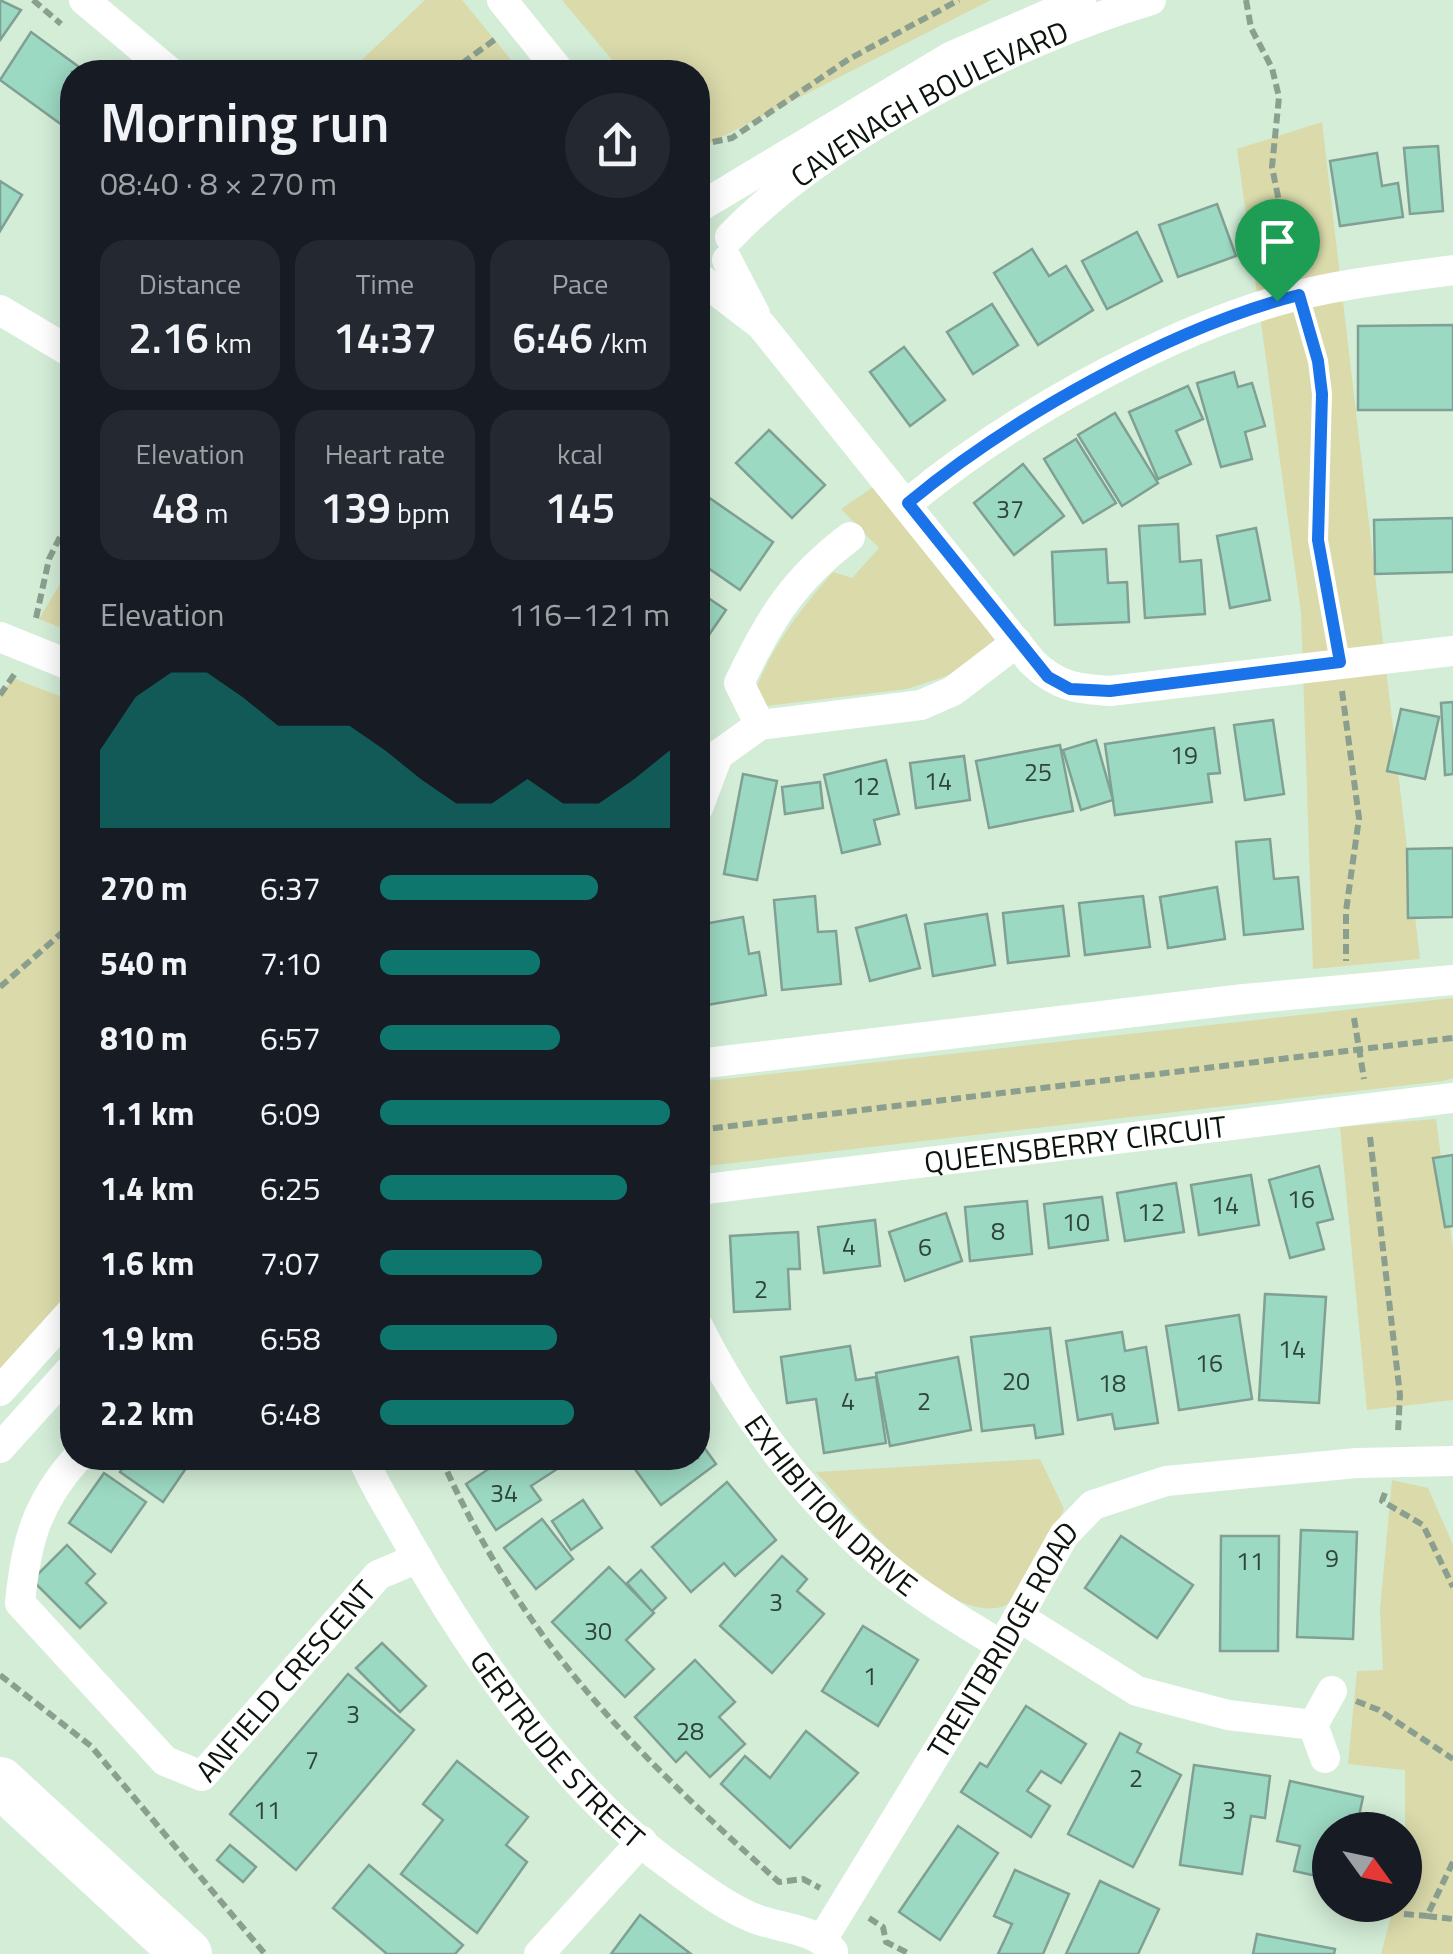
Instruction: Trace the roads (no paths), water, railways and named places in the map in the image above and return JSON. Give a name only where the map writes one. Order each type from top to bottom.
[{"type":"main road","points":[[0,1782],[187,1954]]},
{"type":"street","points":[[84,0],[156,60]]},
{"type":"street","points":[[502,0],[550,60]]},
{"type":"street","name":"CAVENAGH BOULEVARD","points":[[710,201],[950,57],[1080,0]]},
{"type":"street","name":"CAVENAGH BOULEVARD","points":[[710,269],[798,177],[872,128],[1045,40],[1151,0]]},
{"type":"street","points":[[710,213],[719,217],[761,325]]},
{"type":"street","points":[[908,503],[993,436],[1188,336],[1299,295],[1453,270]]},
{"type":"street","points":[[710,287],[761,325],[1017,642],[1048,677],[1070,689],[1110,691],[1453,651]]},
{"type":"street","points":[[0,310],[60,346]]},
{"type":"street","points":[[760,725],[739,683],[769,619],[812,566],[850,537]]},
{"type":"street","points":[[13,642],[60,661]]},
{"type":"street","points":[[710,776],[718,755],[760,725],[920,705],[953,691],[1017,642]]},
{"type":"street","points":[[710,1063],[1347,988],[1453,980]]},
{"type":"street","name":"QUEENSBERRY CIRCUIT","points":[[710,1189],[1453,1098]]},
{"type":"street","points":[[0,1391],[60,1324]]},
{"type":"street","name":"EXHIBITION DRIVE","points":[[710,1350],[725,1381],[843,1530],[912,1588],[1002,1646]]},
{"type":"street","points":[[0,1448],[60,1381]]},
{"type":"street","name":"TRENTBRIDGE ROAD","points":[[829,1946],[845,1902],[1002,1646],[1064,1535],[1093,1504],[1166,1481],[1394,1463],[1450,1471]]},
{"type":"street","name":"ANFIELD CRESCENT","points":[[67,1470],[50,1488],[25,1549],[20,1604],[165,1761],[202,1776],[378,1574],[418,1558]]},
{"type":"street","name":"GERTRUDE STREET","points":[[370,1470],[418,1558],[489,1671],[538,1734],[665,1862],[749,1917],[829,1946]]},
{"type":"street","points":[[1019,1617],[1137,1690],[1228,1715],[1313,1724]]},
{"type":"street","points":[[1313,1724],[1332,1692]]},
{"type":"street","points":[[1313,1724],[1325,1758]]},
{"type":"street","points":[[539,1954],[642,1841]]}]
